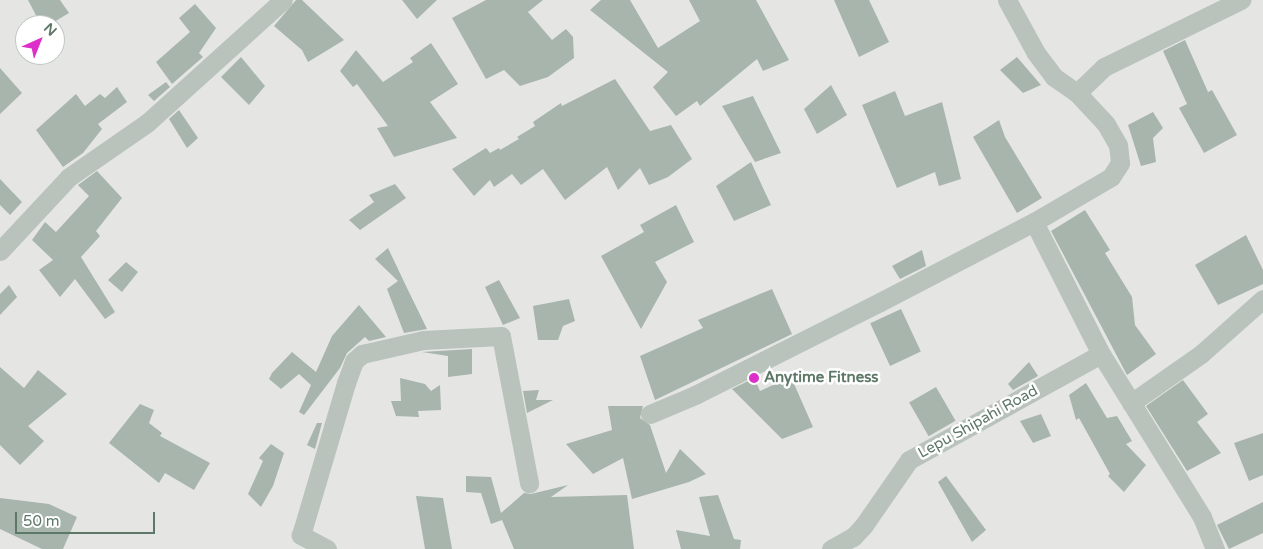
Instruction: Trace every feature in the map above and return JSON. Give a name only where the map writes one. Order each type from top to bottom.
[{"type":"street","points":[[0,250],[69,177],[147,123],[284,0]]},
{"type":"street","points":[[650,414],[695,395],[1034,222],[1110,177],[1120,163],[1118,144],[1106,124],[1077,93],[1054,77],[1036,53],[1006,0]]},
{"type":"street","points":[[1077,93],[1104,67],[1241,0]]},
{"type":"street","points":[[1034,222],[1101,354],[1202,517],[1215,549]]},
{"type":"street","points":[[1131,403],[1201,354],[1263,299]]},
{"type":"street","points":[[327,549],[306,540],[301,535],[346,383],[354,361],[362,354],[423,340],[501,336],[530,483]]},
{"type":"street","name":"Lepu Shipahi Road","points":[[831,549],[853,537],[864,525],[909,460],[1101,354]]},
{"type":"shaded area","points":[[0,0],[1263,0],[1263,549],[0,549]]},
{"type":"building","points":[[28,0],[60,0],[69,13],[65,15],[36,15]]},
{"type":"building","points":[[296,0],[302,0],[344,40],[308,62],[302,50],[274,26]]},
{"type":"building","points":[[402,0],[437,0],[417,19]]},
{"type":"building","points":[[486,0],[543,0],[528,12],[552,40],[566,29],[573,37],[574,58],[548,77],[520,86],[504,70],[486,79],[452,18]]},
{"type":"building","points":[[601,0],[630,0],[658,48],[700,21],[689,0],[756,0],[789,60],[763,71],[757,59],[700,106],[697,101],[676,116],[653,87],[668,72],[590,10]]},
{"type":"building","points":[[834,0],[869,0],[889,42],[859,57]]},
{"type":"building","points":[[195,4],[216,28],[199,53],[203,57],[172,84],[156,62],[190,32],[179,18]]},
{"type":"building","points":[[1185,40],[1208,92],[1212,90],[1237,135],[1204,153],[1179,108],[1187,104],[1163,51]]},
{"type":"building","points":[[431,43],[458,84],[430,102],[457,138],[394,157],[377,128],[388,126],[357,84],[353,87],[340,71],[356,50],[383,82],[413,62],[410,58]]},
{"type":"building","points":[[241,57],[265,86],[249,105],[221,77]]},
{"type":"building","points":[[1017,57],[1041,85],[1023,93],[1000,70]]},
{"type":"building","points":[[0,68],[22,93],[0,114]]},
{"type":"building","points":[[615,79],[650,131],[671,125],[692,159],[668,177],[649,185],[640,168],[618,190],[607,167],[565,200],[543,169],[521,185],[512,174],[494,187],[490,180],[474,196],[452,169],[486,148],[490,153],[499,148],[500,150],[519,139],[517,137],[535,126],[533,122],[561,103],[562,106]]},
{"type":"building","points":[[166,82],[170,87],[154,101],[148,95]]},
{"type":"building","points":[[831,85],[847,115],[817,134],[804,109]]},
{"type":"building","points":[[117,87],[127,102],[98,124],[102,129],[83,153],[63,167],[36,130],[76,94],[85,106],[100,94],[105,98]]},
{"type":"building","points":[[895,91],[905,116],[942,102],[961,179],[939,186],[935,172],[897,188],[862,105]]},
{"type":"building","points":[[753,96],[781,153],[755,162],[722,106]]},
{"type":"building","points":[[179,110],[198,138],[187,148],[169,119]]},
{"type":"building","points":[[1153,112],[1163,128],[1153,138],[1156,162],[1141,166],[1128,125]]},
{"type":"building","points":[[999,120],[1005,137],[1042,198],[1017,213],[973,137]]},
{"type":"building","points":[[751,162],[771,205],[734,221],[716,186]]},
{"type":"building","points":[[97,171],[122,198],[96,231],[100,236],[81,257],[115,312],[105,319],[75,279],[60,297],[39,270],[53,260],[32,240],[45,222],[56,232],[89,196],[78,185]]},
{"type":"building","points":[[0,179],[22,202],[10,215],[0,205]]},
{"type":"building","points":[[395,184],[406,198],[360,230],[349,220],[374,202],[369,195]]},
{"type":"building","points":[[676,205],[694,242],[655,262],[667,282],[641,329],[601,256],[644,232],[640,225]]},
{"type":"building","points":[[1085,210],[1110,250],[1105,253],[1132,297],[1135,325],[1156,354],[1127,375],[1051,231]]},
{"type":"building","points":[[1246,235],[1263,270],[1263,284],[1218,305],[1195,265]]},
{"type":"building","points":[[388,248],[427,329],[404,333],[387,289],[398,281],[375,259]]},
{"type":"building","points":[[922,250],[926,266],[900,279],[892,266]]},
{"type":"building","points":[[126,262],[138,272],[122,292],[108,280]]},
{"type":"building","points":[[499,280],[520,318],[503,325],[485,287]]},
{"type":"building","points":[[9,285],[17,297],[0,315],[0,294]]},
{"type":"building","points":[[772,289],[792,334],[655,400],[640,356],[703,328],[698,320]]},
{"type":"building","points":[[569,299],[575,321],[563,326],[558,340],[538,340],[533,306]]},
{"type":"building","points":[[359,305],[386,337],[369,341],[365,337],[347,353],[340,368],[304,415],[299,412],[311,385],[299,374],[281,389],[269,379],[272,373],[292,352],[316,372],[332,336]]},
{"type":"building","points":[[901,309],[921,352],[890,366],[870,323]]},
{"type":"building","points":[[472,349],[472,374],[448,377],[448,356],[422,352]]},
{"type":"building","points":[[1029,362],[1038,376],[1013,390],[1008,384]]},
{"type":"building","points":[[0,367],[24,388],[38,370],[67,394],[28,426],[44,441],[20,465],[0,445]]},
{"type":"building","points":[[791,377],[813,427],[782,439],[732,389],[754,378],[760,391]]},
{"type":"building","points":[[400,378],[425,384],[431,391],[440,385],[441,410],[418,411],[419,417],[396,416],[391,401],[401,401]]},
{"type":"building","points":[[1183,380],[1208,414],[1197,422],[1221,453],[1187,471],[1146,406]]},
{"type":"building","points":[[1086,383],[1107,418],[1117,416],[1132,441],[1126,444],[1146,465],[1124,492],[1108,476],[1110,474],[1079,418],[1076,420],[1069,395]]},
{"type":"building","points":[[936,387],[956,421],[929,436],[909,402]]},
{"type":"building","points":[[539,390],[536,400],[553,400],[527,413],[523,391]]},
{"type":"building","points":[[140,404],[154,410],[149,423],[162,433],[160,436],[210,463],[194,490],[165,473],[159,483],[109,443]]},
{"type":"building","points":[[608,406],[643,406],[640,418],[650,425],[666,473],[680,449],[706,474],[689,482],[632,499],[623,458],[593,474],[566,444],[612,430]]},
{"type":"building","points":[[1041,414],[1051,436],[1033,443],[1020,421]]},
{"type":"building","points":[[317,423],[322,423],[315,449],[307,445]]},
{"type":"building","points":[[1263,433],[1263,475],[1249,481],[1234,443]]},
{"type":"building","points":[[271,444],[284,453],[273,486],[261,507],[248,494],[263,461],[259,458]]},
{"type":"building","points":[[466,476],[491,477],[501,513],[524,493],[531,494],[568,485],[551,497],[627,495],[634,549],[514,549],[502,520],[491,524],[481,493],[466,492]]},
{"type":"building","points":[[946,476],[986,530],[972,542],[938,482]]},
{"type":"building","points":[[718,495],[734,539],[741,540],[740,549],[681,549],[676,530],[710,536],[699,497]]},
{"type":"building","points":[[416,496],[443,498],[452,549],[425,549]]},
{"type":"building","points":[[0,498],[49,504],[77,517],[63,549],[42,549],[0,529]]},
{"type":"building","points":[[1263,502],[1263,533],[1229,549],[1217,525]]},
{"type":"place","name":"Anytime Fitness","points":[[754,378]]}]
